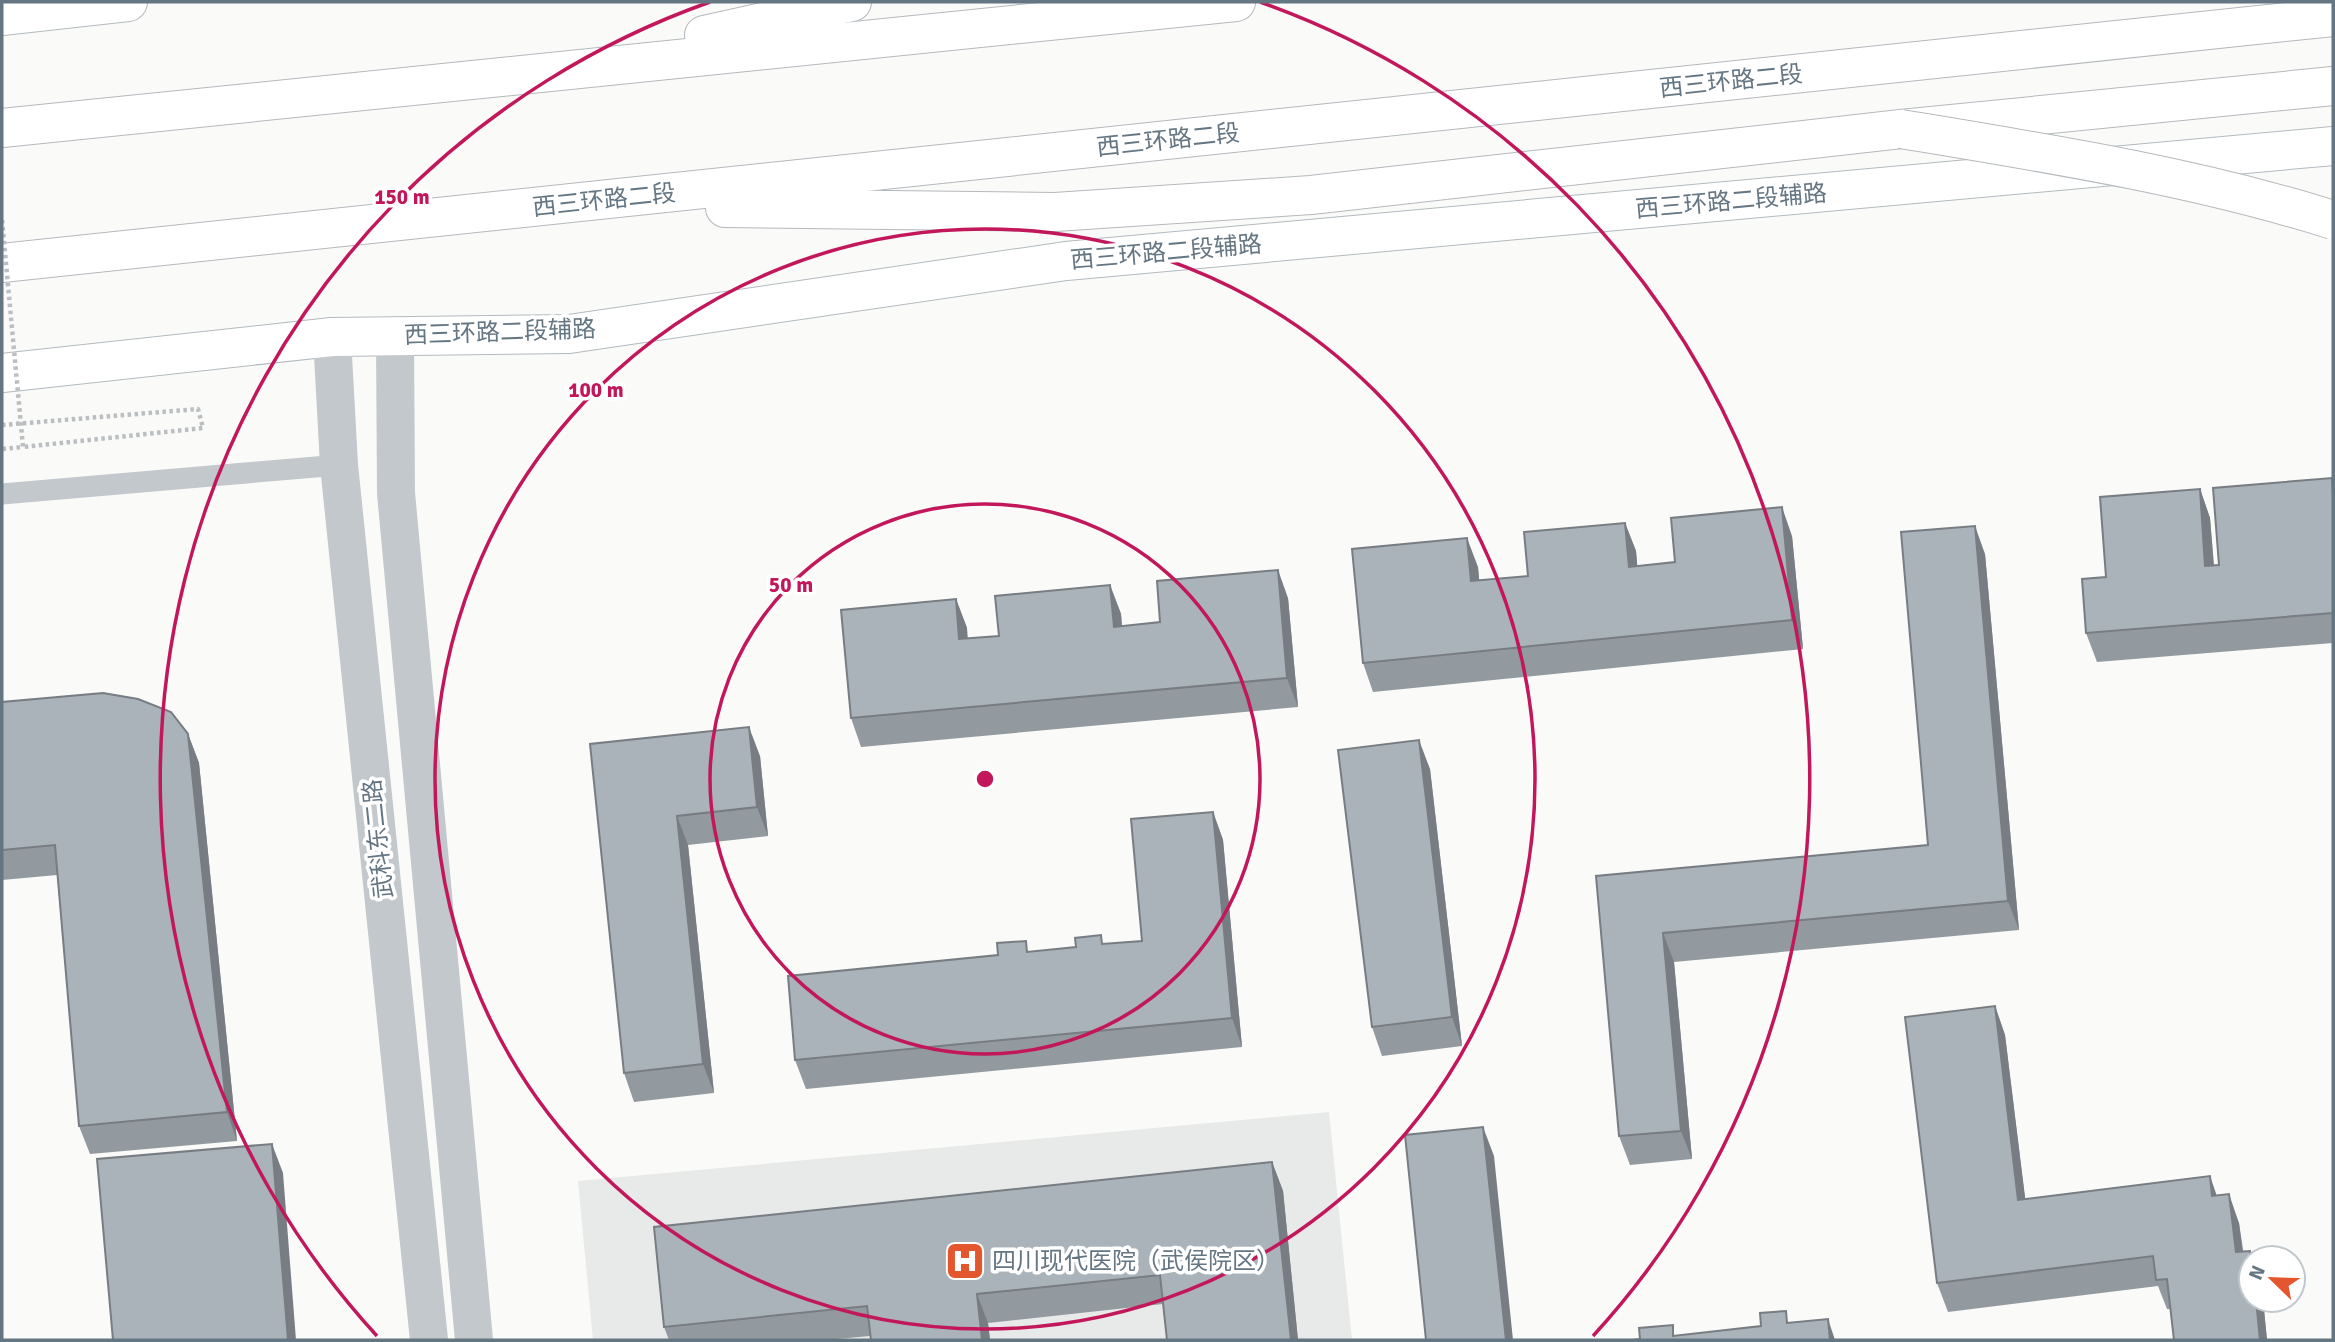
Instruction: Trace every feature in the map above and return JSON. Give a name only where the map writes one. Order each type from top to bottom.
[{"type":"main road","points":[[2,16],[128,2]]},
{"type":"main road","points":[[534,73],[852,2]]},
{"type":"main road","points":[[2,128],[1236,2]]},
{"type":"main road","name":"西三环路二段","points":[[2,263],[2333,17]]},
{"type":"main road","points":[[547,206],[1055,212],[1311,195],[1901,129],[2333,86]]},
{"type":"main road","points":[[1901,129],[2096,164],[2289,206],[2333,220]]},
{"type":"main road","name":"西三环路二段辅路","points":[[2,373],[332,337],[569,334],[1066,261],[2333,146]]},
{"type":"street","name":"武科东二路","points":[[332,337],[339,464],[429,1340]]},
{"type":"street","name":"武科东二路","points":[[395,337],[396,493],[474,1340]]},
{"type":"lane","points":[[2,494],[339,464]]},
{"type":"path","points":[[2,220],[23,447]]},
{"type":"path","points":[[2,425],[198,409],[203,428],[144,432],[2,449]]},
{"type":"shaded area","name":"四川现代医院（武侯院区）","points":[[1329,1112],[1352,1340],[593,1340],[578,1181]]},
{"type":"building","points":[[2332,478],[2333,613],[2086,633],[2082,579],[2106,577],[2100,497],[2200,489],[2205,566],[2219,565],[2213,488]]},
{"type":"building","points":[[1782,507],[1792,620],[1363,663],[1352,549],[1467,538],[1471,581],[1528,576],[1524,532],[1625,523],[1629,567],[1675,562],[1671,518]]},
{"type":"building","points":[[1975,526],[2008,901],[1663,933],[1681,1131],[1619,1136],[1596,876],[1928,845],[1901,532]]},
{"type":"building","points":[[1278,570],[1287,678],[851,718],[841,610],[956,599],[959,639],[999,636],[995,596],[1110,585],[1114,627],[1160,622],[1157,581]]},
{"type":"building","points":[[103,693],[138,699],[171,712],[188,734],[227,1112],[79,1126],[55,845],[2,850],[2,702]]},
{"type":"building","points":[[749,727],[757,807],[677,816],[703,1064],[624,1073],[590,744]]},
{"type":"building","points":[[1419,740],[1452,1017],[1372,1027],[1338,750]]},
{"type":"building","points":[[1213,812],[1232,1018],[795,1060],[788,976],[998,955],[997,943],[1026,941],[1027,952],[1076,947],[1075,938],[1101,935],[1102,944],[1142,941],[1131,819]]},
{"type":"building","points":[[1995,1006],[2018,1200],[2210,1176],[2212,1196],[2229,1194],[2237,1252],[2237,1314],[2257,1314],[2260,1340],[2174,1340],[2167,1279],[2156,1280],[2153,1256],[1937,1283],[1905,1017]]},
{"type":"building","points":[[1483,1127],[1506,1340],[1426,1340],[1405,1135]]},
{"type":"building","points":[[272,1144],[288,1340],[113,1340],[97,1159]]},
{"type":"building","points":[[1272,1162],[1291,1340],[1167,1340],[1160,1275],[977,1294],[982,1340],[871,1340],[867,1306],[664,1327],[654,1227]]},
{"type":"building","points":[[1786,1311],[1787,1323],[1828,1319],[1830,1340],[1632,1340],[1640,1339],[1639,1328],[1673,1325],[1673,1336],[1761,1326],[1760,1313]]},
{"type":"place","name":"四川现代医院（武侯院区）","points":[[965,1261]]}]
